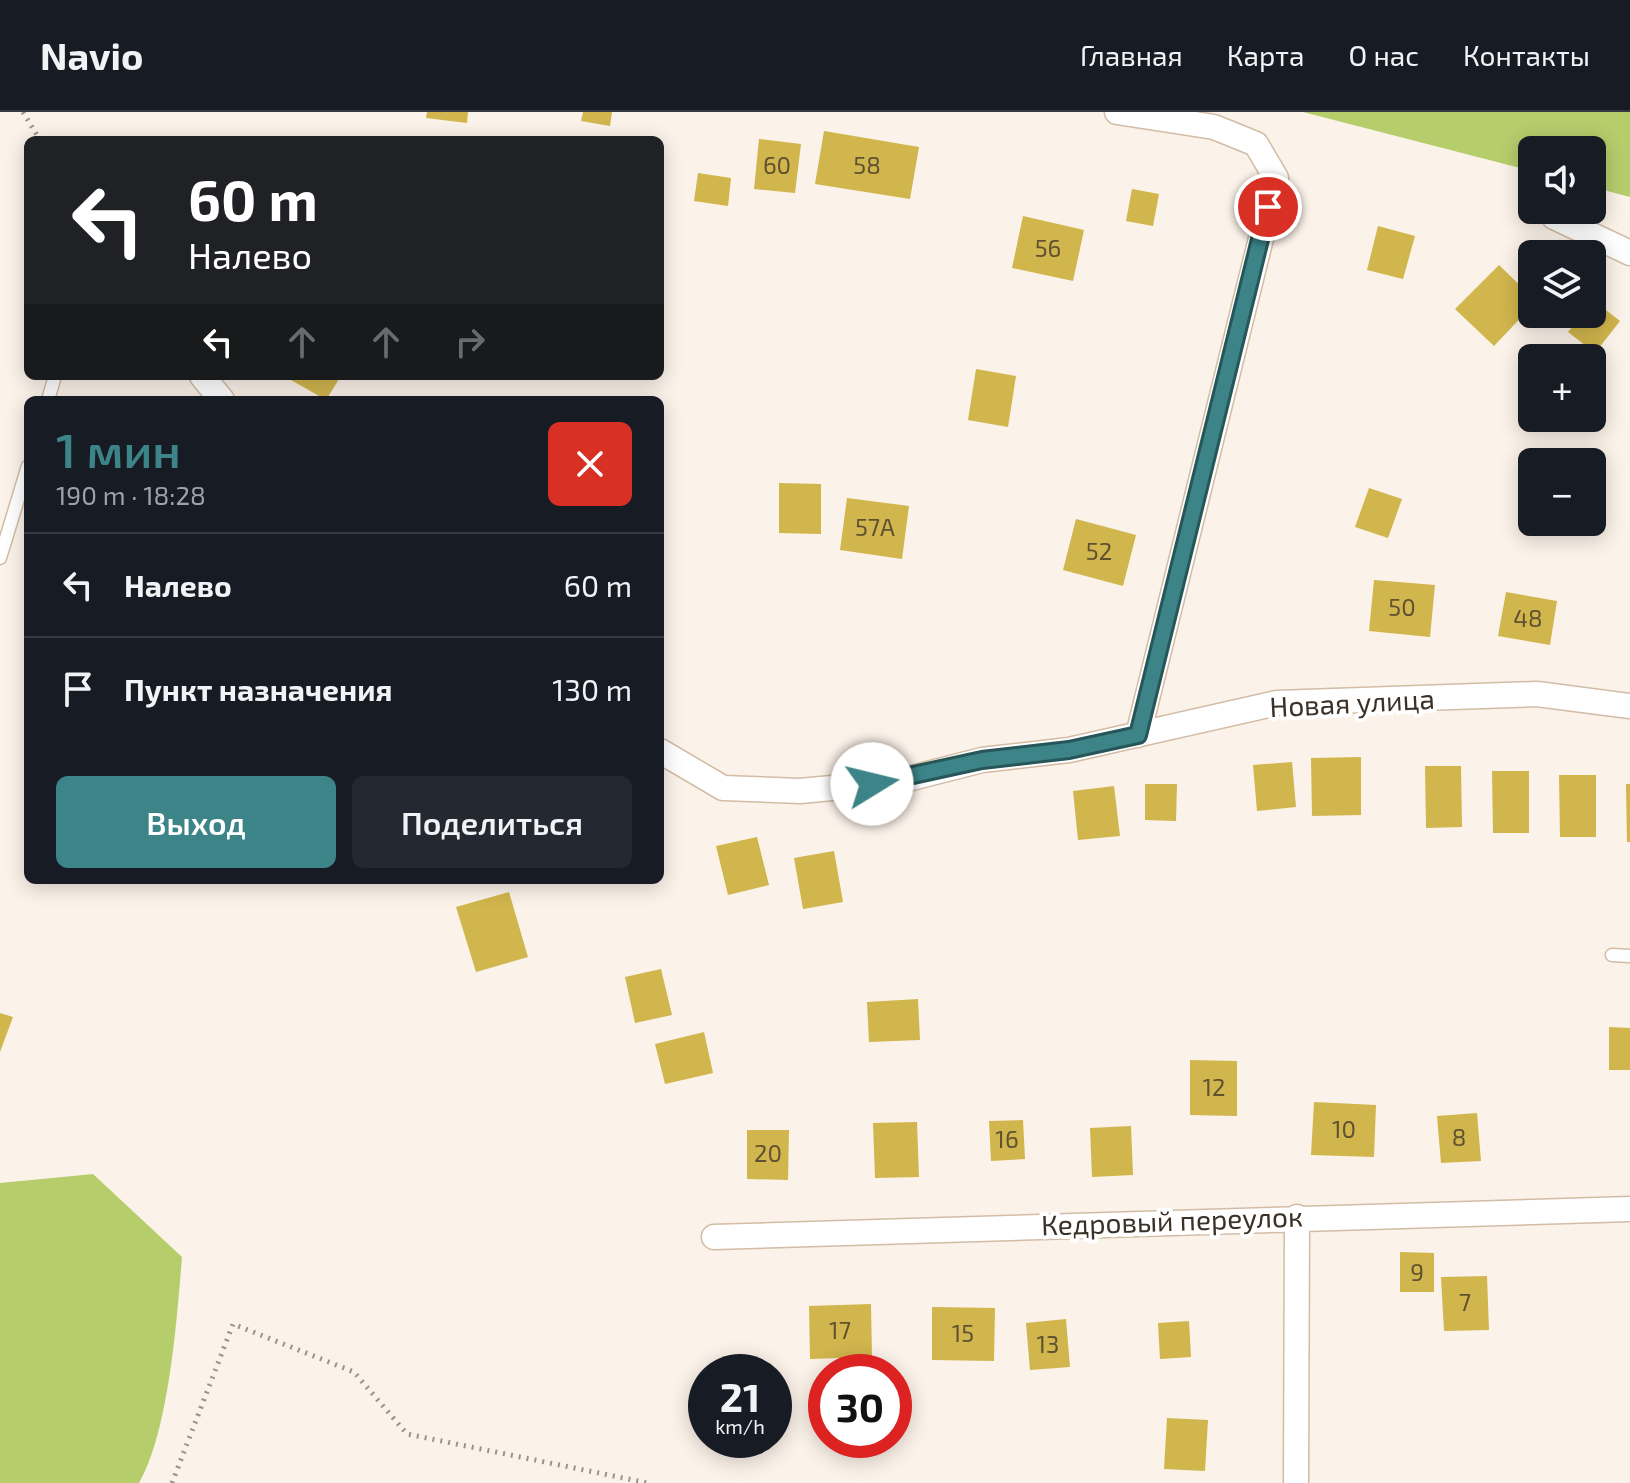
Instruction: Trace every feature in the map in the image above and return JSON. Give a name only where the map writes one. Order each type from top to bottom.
[{"type":"street","points":[[1117,112],[1214,127],[1256,144],[1276,178],[1138,735]]},
{"type":"street","points":[[1569,224],[1630,253]]},
{"type":"street","points":[[205,380],[219,396]]},
{"type":"street","name":"Новая улица","points":[[664,753],[723,788],[800,791],[896,782],[982,760],[1069,750],[1277,703],[1537,694],[1630,706]]},
{"type":"street","name":"Кедровый переулок","points":[[714,1237],[1630,1209]]},
{"type":"street","points":[[1296,1483],[1297,1217]]},
{"type":"lane","points":[[0,558],[24,479]]},
{"type":"lane","points":[[1612,955],[1630,956]]},
{"type":"path","points":[[23,112],[38,136]]},
{"type":"path","points":[[172,1483],[233,1324],[354,1372],[407,1434],[648,1483]]},
{"type":"shaded area","points":[[1303,112],[1630,112],[1630,197],[1606,191],[1606,136],[1518,136],[1518,167]]},
{"type":"shaded area","points":[[93,1174],[182,1257],[170,1374],[158,1435],[139,1483],[0,1483],[0,1183]]},
{"type":"building","points":[[427,112],[468,112],[467,123],[426,118]]},
{"type":"building","points":[[583,112],[612,112],[610,126],[581,121]]},
{"type":"building","points":[[824,131],[919,147],[910,199],[815,184]]},
{"type":"building","points":[[759,139],[801,144],[795,193],[754,189]]},
{"type":"building","points":[[698,173],[731,178],[728,206],[694,201]]},
{"type":"building","points":[[1132,189],[1159,194],[1153,226],[1126,221]]},
{"type":"building","points":[[1023,216],[1084,230],[1073,281],[1012,268]]},
{"type":"building","points":[[1378,226],[1415,236],[1403,279],[1367,270]]},
{"type":"building","points":[[1499,265],[1518,283],[1518,321],[1494,346],[1455,309]]},
{"type":"building","points":[[1606,310],[1620,321],[1602,344],[1583,344],[1568,332],[1571,328],[1606,328]]},
{"type":"building","points":[[976,369],[1016,376],[1008,427],[968,420]]},
{"type":"building","points":[[291,380],[338,380],[328,396],[319,396]]},
{"type":"building","points":[[779,483],[821,484],[821,534],[779,533]]},
{"type":"building","points":[[1369,488],[1402,499],[1388,538],[1355,527]]},
{"type":"building","points":[[847,498],[909,506],[902,559],[840,550]]},
{"type":"building","points":[[1076,519],[1136,535],[1123,586],[1063,570]]},
{"type":"building","points":[[1374,580],[1435,585],[1430,637],[1369,631]]},
{"type":"building","points":[[1506,592],[1557,601],[1550,645],[1498,636]]},
{"type":"building","points":[[1361,757],[1361,815],[1312,816],[1311,758]]},
{"type":"building","points":[[1292,762],[1296,807],[1257,811],[1253,765]]},
{"type":"building","points":[[1425,766],[1461,766],[1462,827],[1426,828]]},
{"type":"building","points":[[1492,771],[1529,771],[1529,833],[1493,833]]},
{"type":"building","points":[[1559,775],[1596,775],[1596,837],[1560,837]]},
{"type":"building","points":[[1145,784],[1177,784],[1176,821],[1145,820]]},
{"type":"building","points":[[1626,784],[1630,784],[1630,842],[1627,842]]},
{"type":"building","points":[[1114,786],[1120,836],[1078,840],[1073,791]]},
{"type":"building","points":[[757,837],[769,885],[728,895],[716,846]]},
{"type":"building","points":[[834,851],[843,902],[803,909],[794,858]]},
{"type":"building","points":[[509,892],[528,957],[476,972],[456,907]]},
{"type":"building","points":[[661,969],[672,1015],[635,1023],[625,977]]},
{"type":"building","points":[[918,999],[920,1040],[869,1042],[867,1002]]},
{"type":"building","points":[[0,1013],[13,1017],[0,1052]]},
{"type":"building","points":[[1609,1027],[1630,1028],[1630,1070],[1609,1070]]},
{"type":"building","points":[[704,1032],[713,1073],[665,1084],[655,1044]]},
{"type":"building","points":[[1190,1060],[1237,1061],[1237,1116],[1190,1115]]},
{"type":"building","points":[[1314,1102],[1376,1105],[1374,1157],[1311,1155]]},
{"type":"building","points":[[1477,1113],[1481,1161],[1441,1163],[1437,1116]]},
{"type":"building","points":[[1023,1120],[1025,1159],[991,1161],[989,1121]]},
{"type":"building","points":[[917,1122],[919,1177],[875,1178],[873,1123]]},
{"type":"building","points":[[1131,1126],[1133,1175],[1092,1177],[1090,1128]]},
{"type":"building","points":[[747,1130],[789,1130],[788,1180],[747,1179]]},
{"type":"building","points":[[1400,1252],[1434,1253],[1434,1292],[1400,1292]]},
{"type":"building","points":[[1487,1276],[1489,1330],[1444,1331],[1441,1277]]},
{"type":"building","points":[[871,1304],[872,1354],[810,1354],[809,1306]]},
{"type":"building","points":[[932,1307],[995,1308],[994,1361],[932,1360]]},
{"type":"building","points":[[1066,1319],[1070,1367],[1030,1370],[1026,1323]]},
{"type":"building","points":[[1189,1321],[1191,1357],[1160,1359],[1158,1323]]},
{"type":"building","points":[[1167,1418],[1208,1420],[1205,1471],[1164,1469]]},
{"type":"route","points":[[872,784],[896,782],[982,760],[1069,750],[1138,735],[1208,440],[1268,207]]}]
